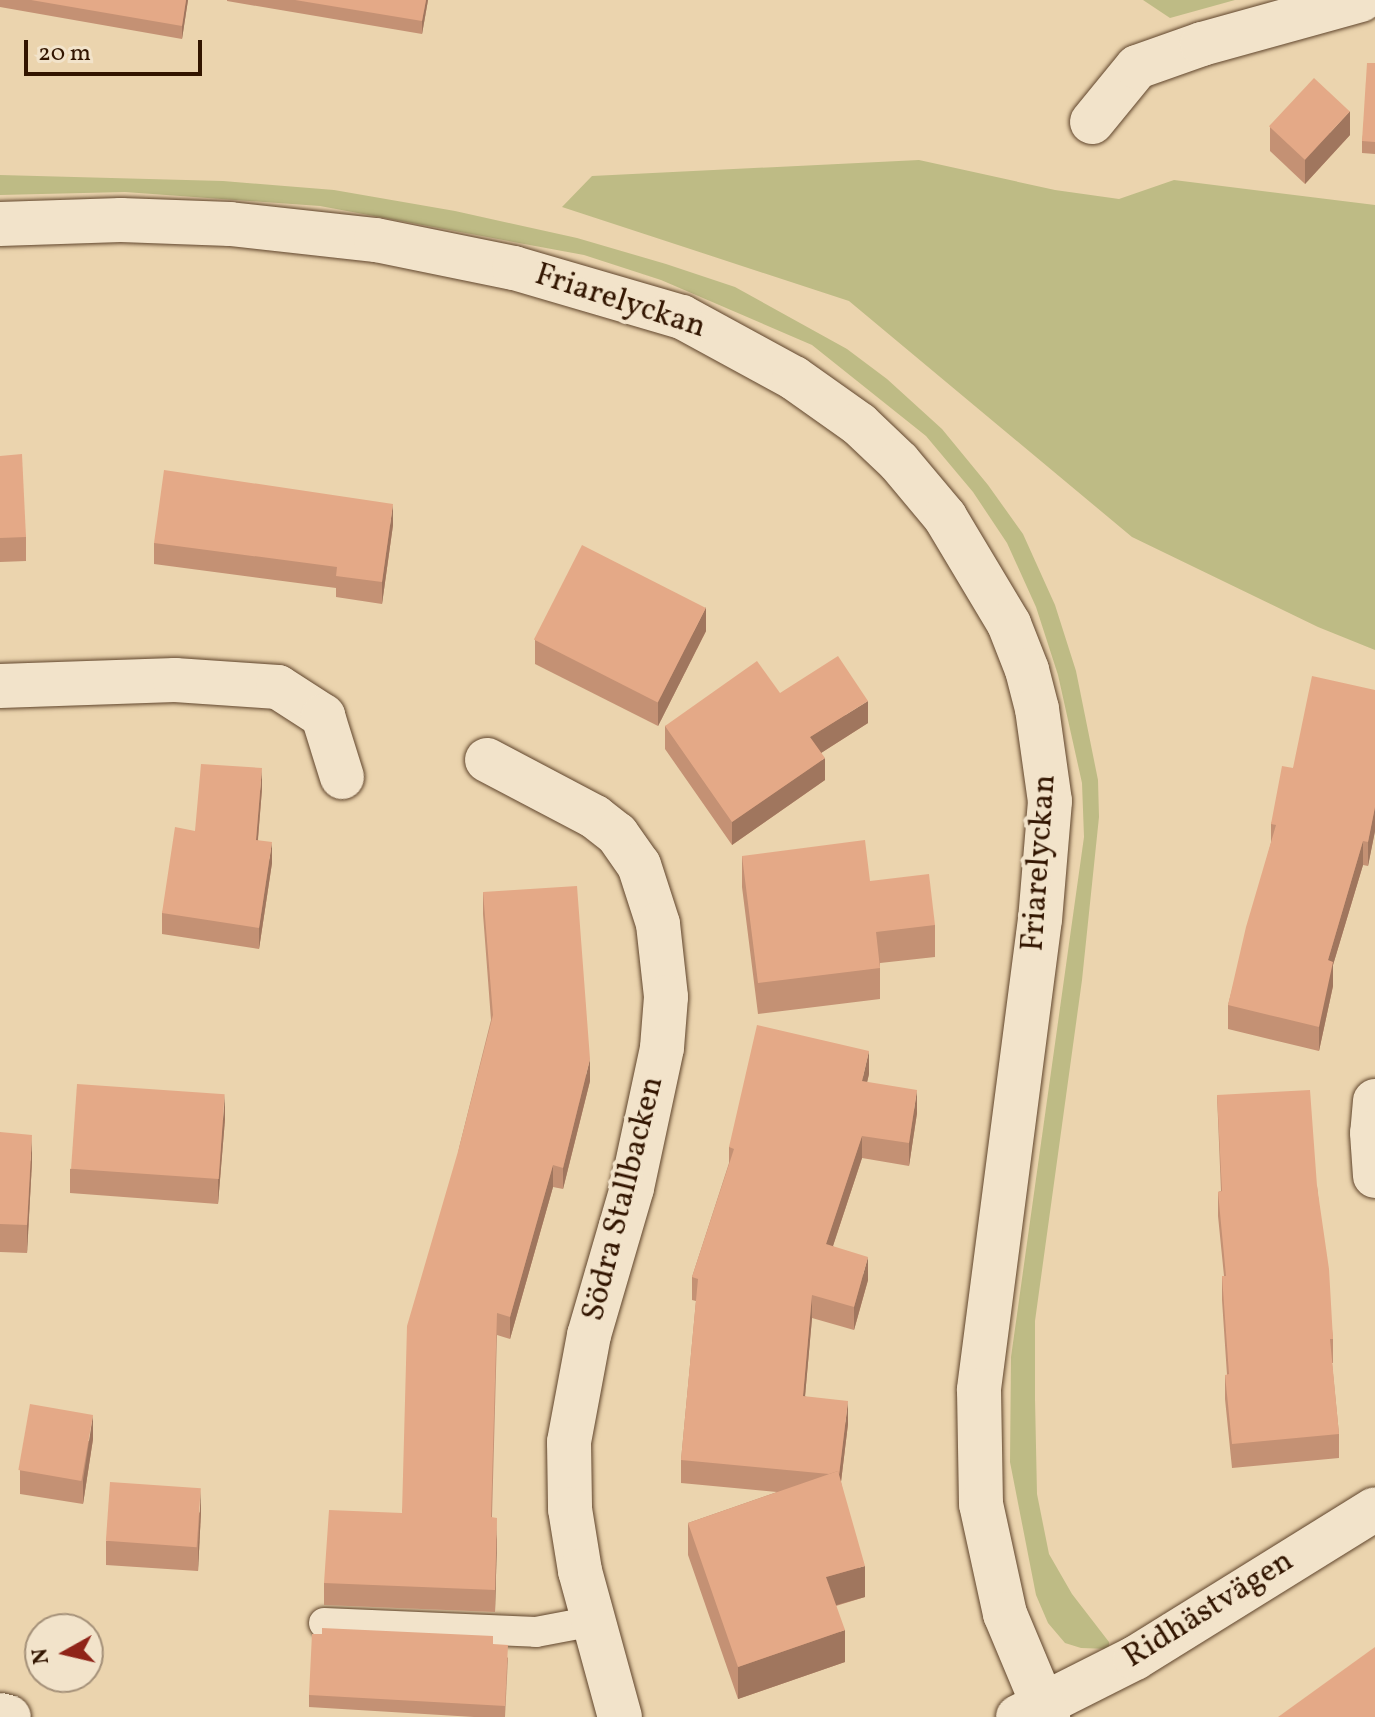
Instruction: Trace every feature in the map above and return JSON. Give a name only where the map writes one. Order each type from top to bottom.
[{"type":"street","points":[[1092,122],[1137,67],[1202,44],[1361,0]]},
{"type":"street","name":"Friarelyckan","points":[[0,224],[121,220],[230,224],[376,240],[514,268],[682,317],[794,378],[859,424],[899,462],[945,517],[1009,624],[1037,709],[1049,788],[1046,865],[979,1390],[981,1504],[1005,1614],[1036,1713]]},
{"type":"street","points":[[0,686],[175,680],[278,687],[323,716],[342,777]]},
{"type":"street","name":"Södra Stallbacken","points":[[487,760],[595,817],[617,834],[639,865],[658,924],[666,997],[662,1048],[632,1188],[589,1335],[569,1442],[570,1509],[580,1571],[620,1717]]},
{"type":"street","points":[[1375,1101],[1372,1133],[1375,1176]]},
{"type":"street","name":"Ridhästvägen","points":[[1036,1713],[1135,1658],[1375,1509]]},
{"type":"street","points":[[0,1715],[9,1717]]},
{"type":"lane","points":[[324,1623],[536,1632],[594,1621]]},
{"type":"shaded area","points":[[1143,0],[1235,0],[1170,18]]},
{"type":"shaded area","points":[[919,160],[1055,190],[1119,199],[1174,180],[1375,205],[1375,650],[1318,627],[1132,537],[849,301],[562,207],[592,176]]},
{"type":"shaded area","points":[[0,175],[223,181],[334,190],[455,211],[577,238],[666,264],[735,287],[847,349],[887,379],[942,429],[988,485],[1023,534],[1055,605],[1076,671],[1098,780],[1099,817],[1082,980],[1035,1321],[1035,1399],[1037,1494],[1049,1554],[1072,1594],[1109,1642],[1109,1649],[1081,1648],[1065,1643],[1048,1623],[1036,1595],[1010,1462],[1011,1357],[1084,837],[1082,783],[1058,675],[1036,607],[1007,543],[973,492],[926,436],[812,345],[661,280],[584,255],[320,206],[125,192],[0,195]]},
{"type":"building","points":[[31,0],[186,0],[182,26]]},
{"type":"building","points":[[295,0],[426,0],[422,21]]},
{"type":"building","points":[[1367,63],[1375,63],[1375,142],[1362,141]]},
{"type":"building","points":[[1314,78],[1350,111],[1305,160],[1269,126]]},
{"type":"building","points":[[22,454],[26,537],[0,538],[0,456]]},
{"type":"building","points":[[164,470],[393,504],[382,582],[336,576],[337,567],[154,543]]},
{"type":"building","points":[[582,545],[706,608],[658,703],[534,639]]},
{"type":"building","points":[[838,656],[868,701],[810,737],[825,758],[732,822],[665,726],[757,661],[780,693]]},
{"type":"building","points":[[1312,676],[1375,690],[1375,807],[1368,842],[1363,841],[1328,960],[1333,962],[1319,1027],[1228,1005],[1246,927],[1276,825],[1271,824],[1282,766],[1293,768]]},
{"type":"building","points":[[201,764],[262,768],[256,840],[272,842],[259,928],[162,913],[175,827],[195,831]]},
{"type":"building","points":[[865,840],[870,881],[929,874],[935,925],[876,932],[880,968],[758,983],[742,856]]},
{"type":"building","points":[[577,886],[590,1059],[563,1168],[553,1165],[510,1317],[497,1313],[491,1517],[497,1518],[495,1590],[324,1583],[329,1510],[402,1513],[407,1326],[459,1148],[493,1015],[483,892]]},
{"type":"building","points":[[757,1025],[869,1051],[862,1081],[917,1090],[909,1143],[862,1136],[826,1244],[868,1257],[854,1307],[812,1295],[803,1396],[848,1401],[839,1475],[838,1471],[829,1474],[681,1460],[698,1279],[692,1277],[734,1149],[729,1147]]},
{"type":"building","points":[[77,1084],[225,1094],[219,1179],[71,1169]]},
{"type":"building","points":[[1310,1090],[1317,1186],[1329,1269],[1333,1339],[1330,1339],[1339,1434],[1232,1444],[1225,1375],[1229,1374],[1222,1276],[1226,1276],[1218,1192],[1222,1191],[1217,1095]]},
{"type":"building","points":[[0,1132],[32,1135],[27,1225],[0,1224]]},
{"type":"building","points":[[30,1404],[93,1415],[81,1481],[18,1470]]},
{"type":"building","points":[[838,1471],[865,1566],[826,1577],[845,1630],[738,1667],[688,1523]]},
{"type":"building","points":[[110,1482],[201,1488],[197,1547],[106,1541]]},
{"type":"building","points":[[322,1628],[493,1636],[493,1644],[508,1645],[505,1706],[309,1695],[312,1634],[322,1634]]},
{"type":"building","points":[[1375,1647],[1375,1717],[1278,1717]]}]
